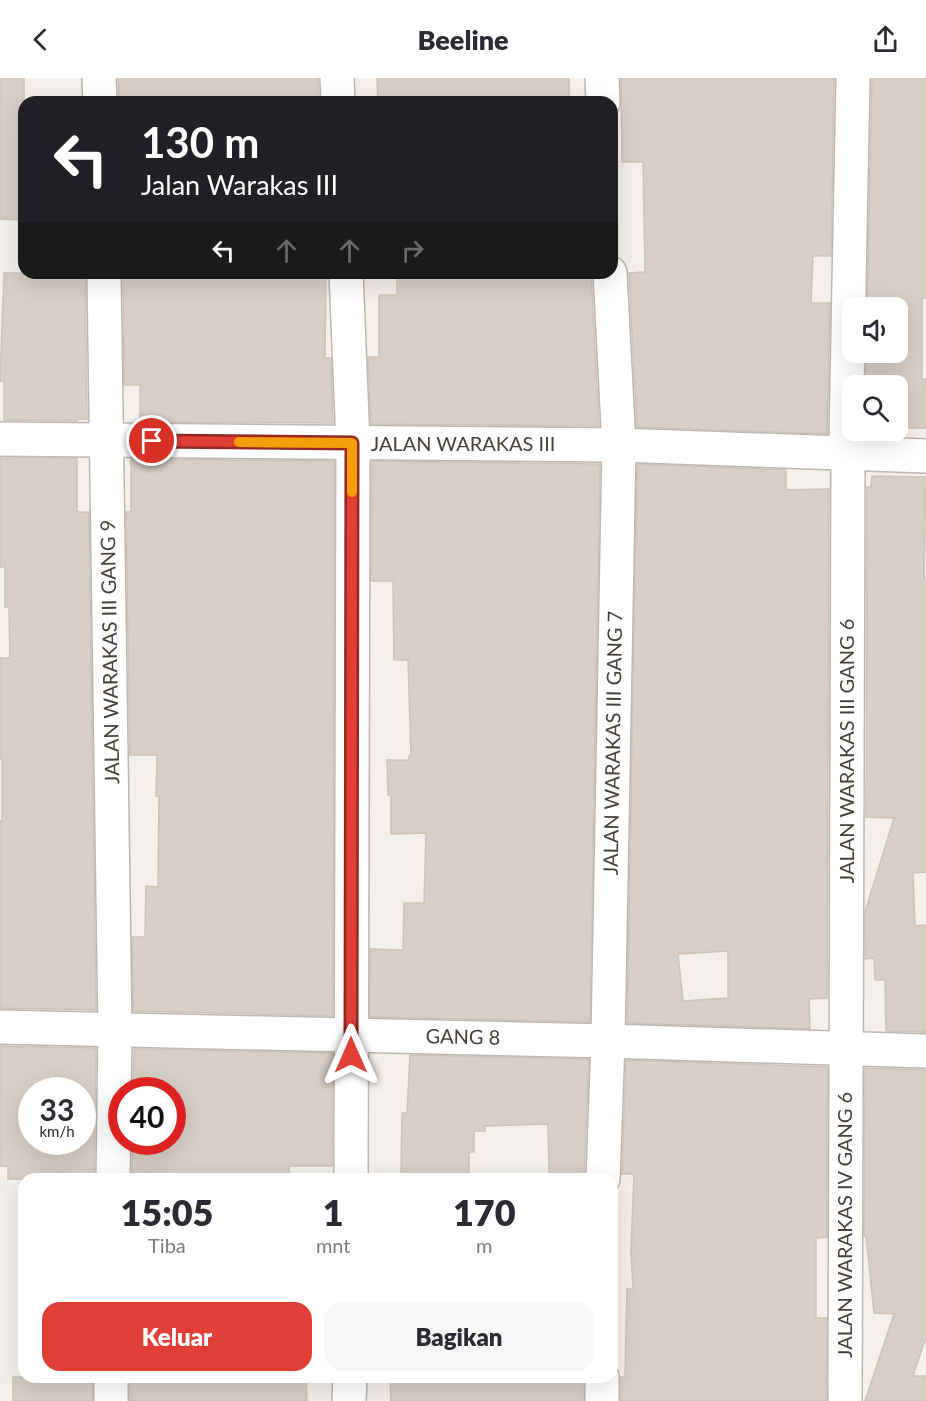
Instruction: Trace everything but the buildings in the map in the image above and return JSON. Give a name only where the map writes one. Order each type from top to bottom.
[{"type":"street","points":[[99,78],[100,96]]},
{"type":"street","points":[[338,78],[338,96]]},
{"type":"street","points":[[602,78],[603,96]]},
{"type":"street","name":"JALAN WARAKAS III GANG 6","points":[[846,1048],[848,453],[846,438],[853,78]]},
{"type":"street","name":"JALAN WARAKAS III GANG 9","points":[[104,279],[115,1031],[113,1173]]},
{"type":"street","points":[[345,279],[352,443],[351,1173]]},
{"type":"street","name":"JALAN WARAKAS III GANG 7","points":[[603,1173],[608,1041],[619,445],[610,279]]},
{"type":"street","name":"JALAN WARAKAS III","points":[[0,439],[619,445],[926,456]]},
{"type":"street","name":"GANG 8","points":[[0,1027],[351,1034],[926,1051]]},
{"type":"street","name":"JALAN WARAKAS IV GANG 6","points":[[845,1401],[846,1048]]},
{"type":"street","points":[[111,1383],[111,1401]]},
{"type":"street","points":[[350,1383],[350,1401]]},
{"type":"street","points":[[602,1383],[602,1401]]},
{"type":"slow traffic","points":[[239,442],[352,443],[352,492]]},
{"type":"route","points":[[152,441],[352,443],[351,1055]]}]
